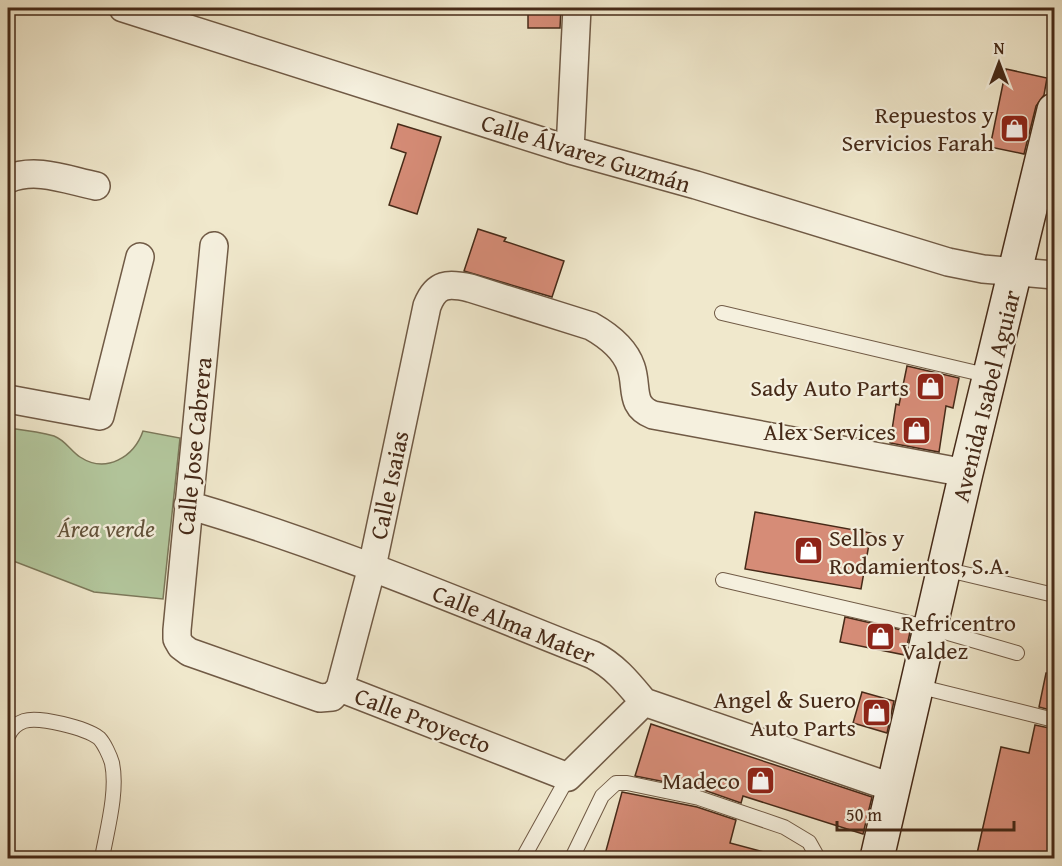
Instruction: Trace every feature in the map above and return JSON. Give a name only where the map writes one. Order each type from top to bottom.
[{"type":"main road","name":"Avenida Isabel Aguiar","points":[[877,858],[966,473],[1017,271],[1054,110]]},
{"type":"street","name":"Calle Álvarez Guzmán","points":[[123,8],[570,150],[696,185],[948,262],[983,269],[1054,275]]},
{"type":"street","points":[[570,150],[577,8]]},
{"type":"street","points":[[8,179],[19,174],[36,172],[96,186]]},
{"type":"street","name":"Calle Jose Cabrera","points":[[181,646],[177,639],[177,630],[214,246]]},
{"type":"street","points":[[8,399],[100,416],[140,257]]},
{"type":"street","name":"Calle Isaias","points":[[340,688],[372,567],[427,306],[435,291],[442,286],[470,288],[591,326],[603,333],[624,353],[631,366],[636,402],[645,412],[653,415],[966,473]]},
{"type":"street","name":"Calle Alma Mater","points":[[188,505],[236,519],[372,567],[593,655],[608,663],[620,674],[644,702]]},
{"type":"street","name":"Calle Proyecto","points":[[181,646],[199,657],[320,698],[332,698],[340,688],[568,777]]},
{"type":"street","points":[[568,777],[644,702],[894,788]]},
{"type":"lane","points":[[722,313],[990,376]]},
{"type":"lane","points":[[944,569],[1054,595]]},
{"type":"lane","points":[[723,580],[931,628],[1017,653]]},
{"type":"lane","points":[[917,686],[1054,720]]},
{"type":"lane","points":[[8,736],[12,728],[24,721],[43,720],[81,730],[99,739],[112,762],[112,794],[102,858]]},
{"type":"lane","points":[[523,858],[568,777]]},
{"type":"lane","points":[[573,858],[602,796],[616,783],[627,783],[699,798],[784,827],[809,842],[818,858]]},
{"type":"green space","name":"Área verde","points":[[8,428],[54,436],[80,457],[100,464],[118,460],[126,455],[139,440],[143,431],[180,438],[163,599],[94,592],[8,559]]},
{"type":"building","points":[[528,8],[561,8],[560,28],[528,28]]},
{"type":"building","points":[[1006,69],[1047,78],[1044,95],[1036,106],[1024,154],[990,147]]},
{"type":"building","points":[[398,124],[441,137],[417,214],[389,205],[406,153],[391,148]]},
{"type":"building","points":[[478,229],[506,238],[504,241],[564,261],[552,297],[464,271]]},
{"type":"building","points":[[907,366],[959,378],[953,408],[946,406],[939,452],[890,443],[896,404],[899,405]]},
{"type":"building","name":"Sellos y Rodamientos, S.A.","points":[[755,512],[871,533],[861,589],[745,569]]},
{"type":"building","name":"Refricentro Valdez","points":[[845,617],[910,632],[905,655],[840,642]]},
{"type":"building","points":[[1046,673],[1054,674],[1054,711],[1039,707]]},
{"type":"building","name":"Angel & Suero Auto Parts","points":[[862,692],[894,701],[887,733],[853,723]]},
{"type":"building","name":"Madeco","points":[[651,724],[872,797],[863,834],[743,796],[741,803],[701,789],[635,776]]},
{"type":"building","points":[[1035,725],[1054,729],[1054,858],[976,858],[1001,747],[1029,753]]},
{"type":"building","name":"Madeco","points":[[622,792],[697,807],[736,820],[730,843],[764,852],[764,858],[604,858]]},
{"type":"place","name":"Repuestos y Servicios Farah","points":[[1015,128]]},
{"type":"place","name":"Sady Auto Parts","points":[[930,387]]},
{"type":"place","name":"Alex Services","points":[[917,431]]},
{"type":"place","name":"Sellos y Rodamientos, S.A.","points":[[808,551]]},
{"type":"place","name":"Refricentro Valdez","points":[[880,636]]},
{"type":"place","name":"Angel & Suero Auto Parts","points":[[877,713]]},
{"type":"place","name":"Madeco","points":[[761,780]]}]
